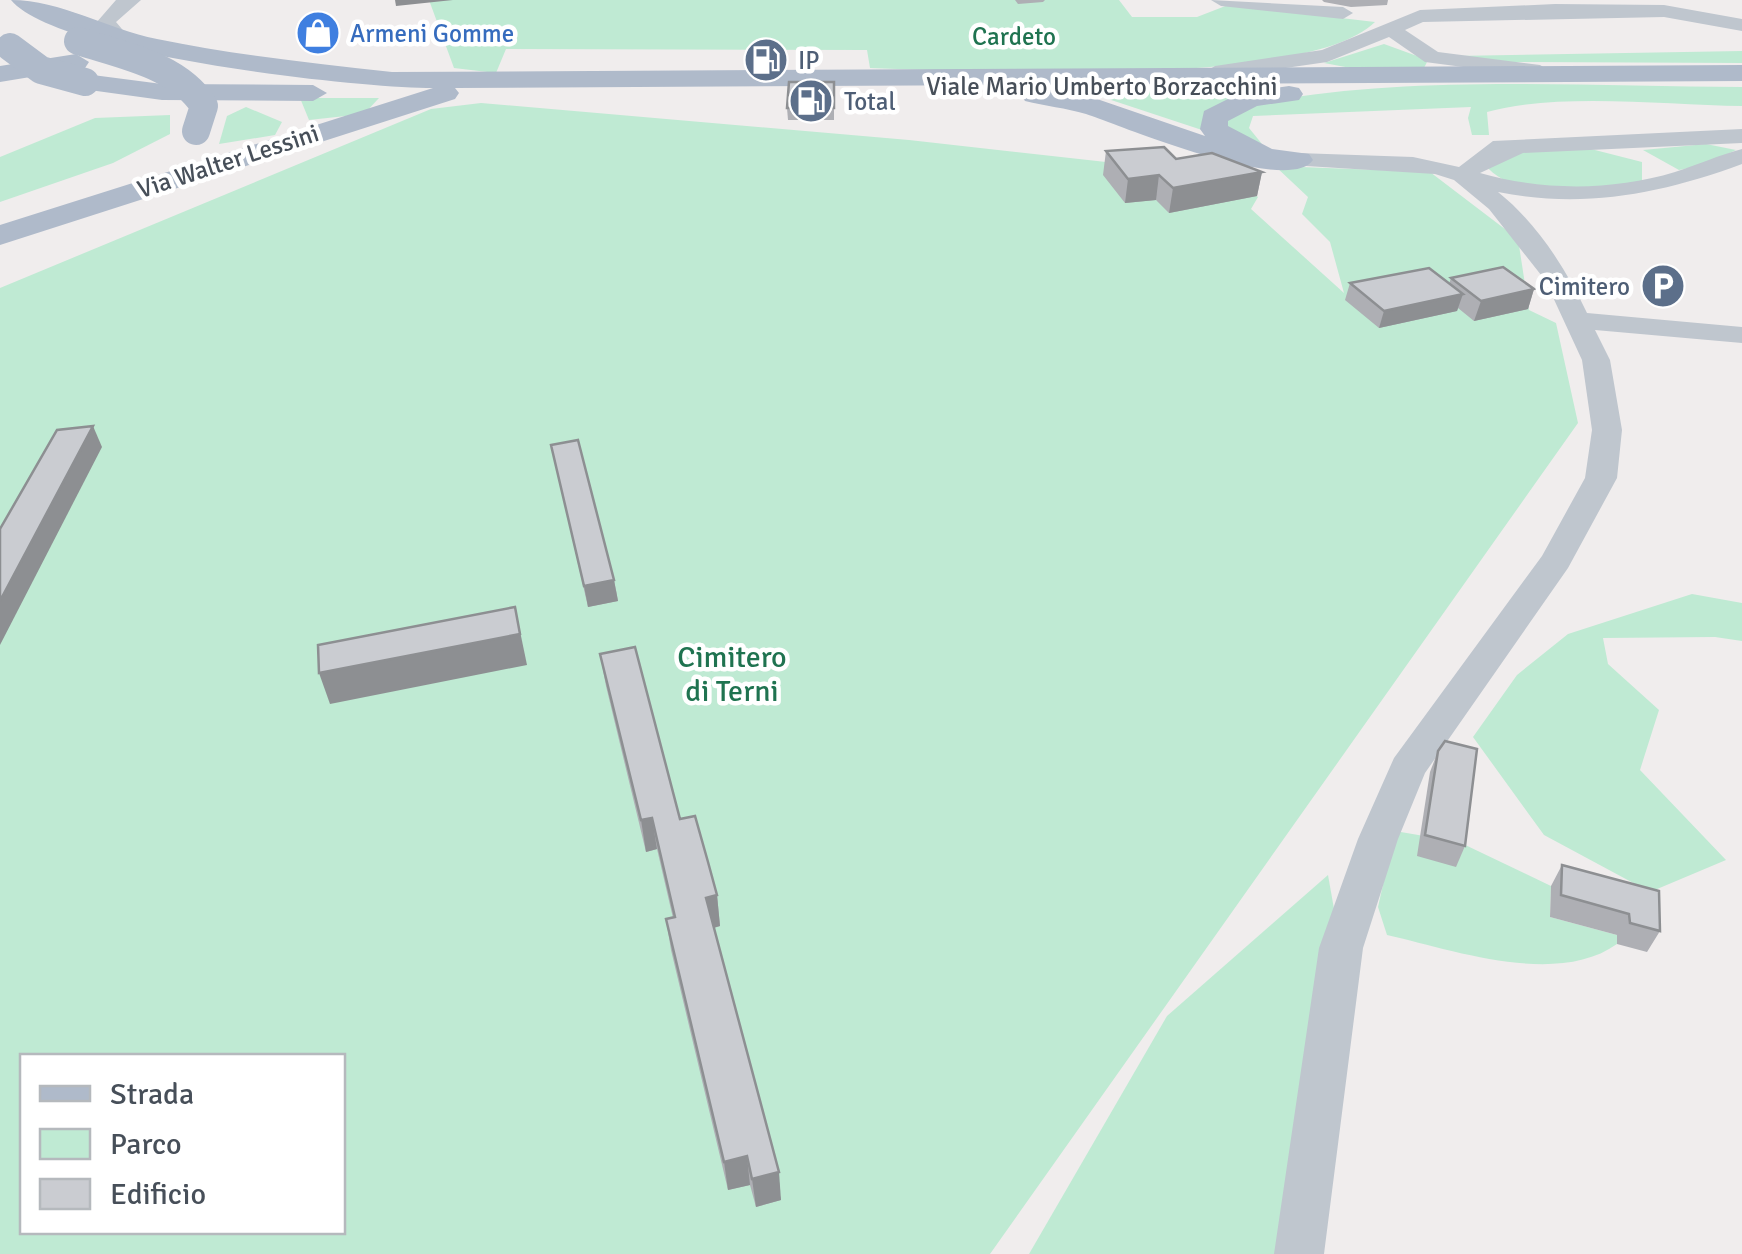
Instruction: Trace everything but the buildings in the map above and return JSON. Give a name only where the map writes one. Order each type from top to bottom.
[{"type":"main road","name":"Viale Mario Umberto Borzacchini","points":[[24,0],[52,16],[116,35],[220,57],[392,80],[1742,73]]},
{"type":"main road","name":"Via Walter Lessini","points":[[0,4],[36,26],[151,66],[192,87],[204,106],[196,131],[173,154],[149,168],[0,221]]},
{"type":"main road","name":"Viale Mario Umberto Borzacchini","points":[[5,40],[41,70],[85,82],[126,89],[220,93],[1742,82]]},
{"type":"main road","name":"Via Walter Lessini","points":[[0,74],[63,64],[118,62],[293,79],[392,80]]},
{"type":"main road","points":[[1298,160],[1232,142],[1214,129],[1214,117],[1250,99],[1353,92],[1382,85]]},
{"type":"main road","points":[[954,87],[1052,97],[1232,156],[1298,160]]},
{"type":"main road","name":"Via Walter Lessini","points":[[0,235],[456,90]]},
{"type":"street","points":[[116,35],[106,22],[117,7],[131,0]]},
{"type":"street","points":[[1222,0],[1344,13]]},
{"type":"street","points":[[1464,0],[1575,12]]},
{"type":"street","points":[[1184,76],[1311,60],[1346,49],[1391,16],[1664,11],[1742,25]]},
{"type":"street","points":[[1391,16],[1432,58],[1550,73]]},
{"type":"street","points":[[1298,160],[1742,136]]},
{"type":"street","points":[[1602,144],[1652,158],[1663,166],[1666,184]]},
{"type":"street","points":[[1463,176],[1478,162],[1516,148]]},
{"type":"street","points":[[1298,160],[1335,165],[1410,164],[1536,192],[1585,195],[1631,193],[1742,156]]},
{"type":"street","points":[[1299,1254],[1341,948],[1378,839],[1408,768],[1556,560],[1601,478],[1607,430],[1596,360],[1530,240],[1498,204],[1463,176]]},
{"type":"street","points":[[1530,240],[1534,224],[1545,212],[1585,195]]},
{"type":"street","points":[[1577,320],[1742,335]]},
{"type":"green space","name":"Cardeto","points":[[429,0],[1119,0],[1132,17],[1197,17],[1228,5],[1375,22],[1338,43],[1282,58],[1212,67],[982,72],[870,68],[867,50],[506,49],[496,73],[454,68]]},
{"type":"green space","points":[[1384,44],[1428,60],[1423,70],[1356,69],[1324,63]]},
{"type":"green space","points":[[1742,51],[1742,63],[1509,62],[1454,56]]},
{"type":"green space","points":[[1485,84],[1742,87],[1742,106],[1579,101],[1515,106],[1487,112],[1489,135],[1472,135],[1468,118],[1471,107],[1253,116],[1249,128],[1262,144],[1224,128],[1232,109],[1356,90]]},
{"type":"green space","points":[[1156,88],[1243,94],[1205,131],[1102,97]]},
{"type":"green space","points":[[300,98],[379,98],[364,114],[309,120]]},
{"type":"green space","name":"Cimitero di Terni","points":[[481,103],[909,140],[1232,176],[1258,197],[1251,209],[1344,293],[1330,242],[1302,214],[1308,197],[1275,166],[1430,172],[1518,239],[1529,310],[1556,323],[1578,423],[990,1254],[0,1254],[0,288],[431,109]]},
{"type":"green space","points":[[246,107],[282,122],[275,135],[219,144],[227,116]]},
{"type":"green space","points":[[170,115],[170,134],[113,163],[0,202],[0,157],[95,118]]},
{"type":"green space","points":[[1706,144],[1736,150],[1704,165],[1679,170],[1643,150]]},
{"type":"green space","points":[[1591,149],[1642,162],[1642,184],[1580,192],[1537,191],[1499,177],[1484,164],[1502,150]]},
{"type":"green space","points":[[1692,594],[1742,603],[1742,641],[1715,637],[1603,638],[1608,664],[1659,710],[1640,770],[1726,860],[1650,892],[1544,835],[1473,737],[1517,675],[1568,634]]},
{"type":"green space","points":[[1395,831],[1459,842],[1551,886],[1550,917],[1617,935],[1617,944],[1593,957],[1535,964],[1473,956],[1387,935],[1378,907]]},
{"type":"green space","points":[[1328,875],[1348,988],[1275,1254],[1029,1254],[1167,1016]]},
{"type":"place","name":"Armeni Gomme","points":[[318,33]]},
{"type":"place","name":"IP","points":[[766,60]]},
{"type":"place","name":"Total","points":[[811,101]]},
{"type":"place","name":"Cimitero","points":[[1663,286]]}]
